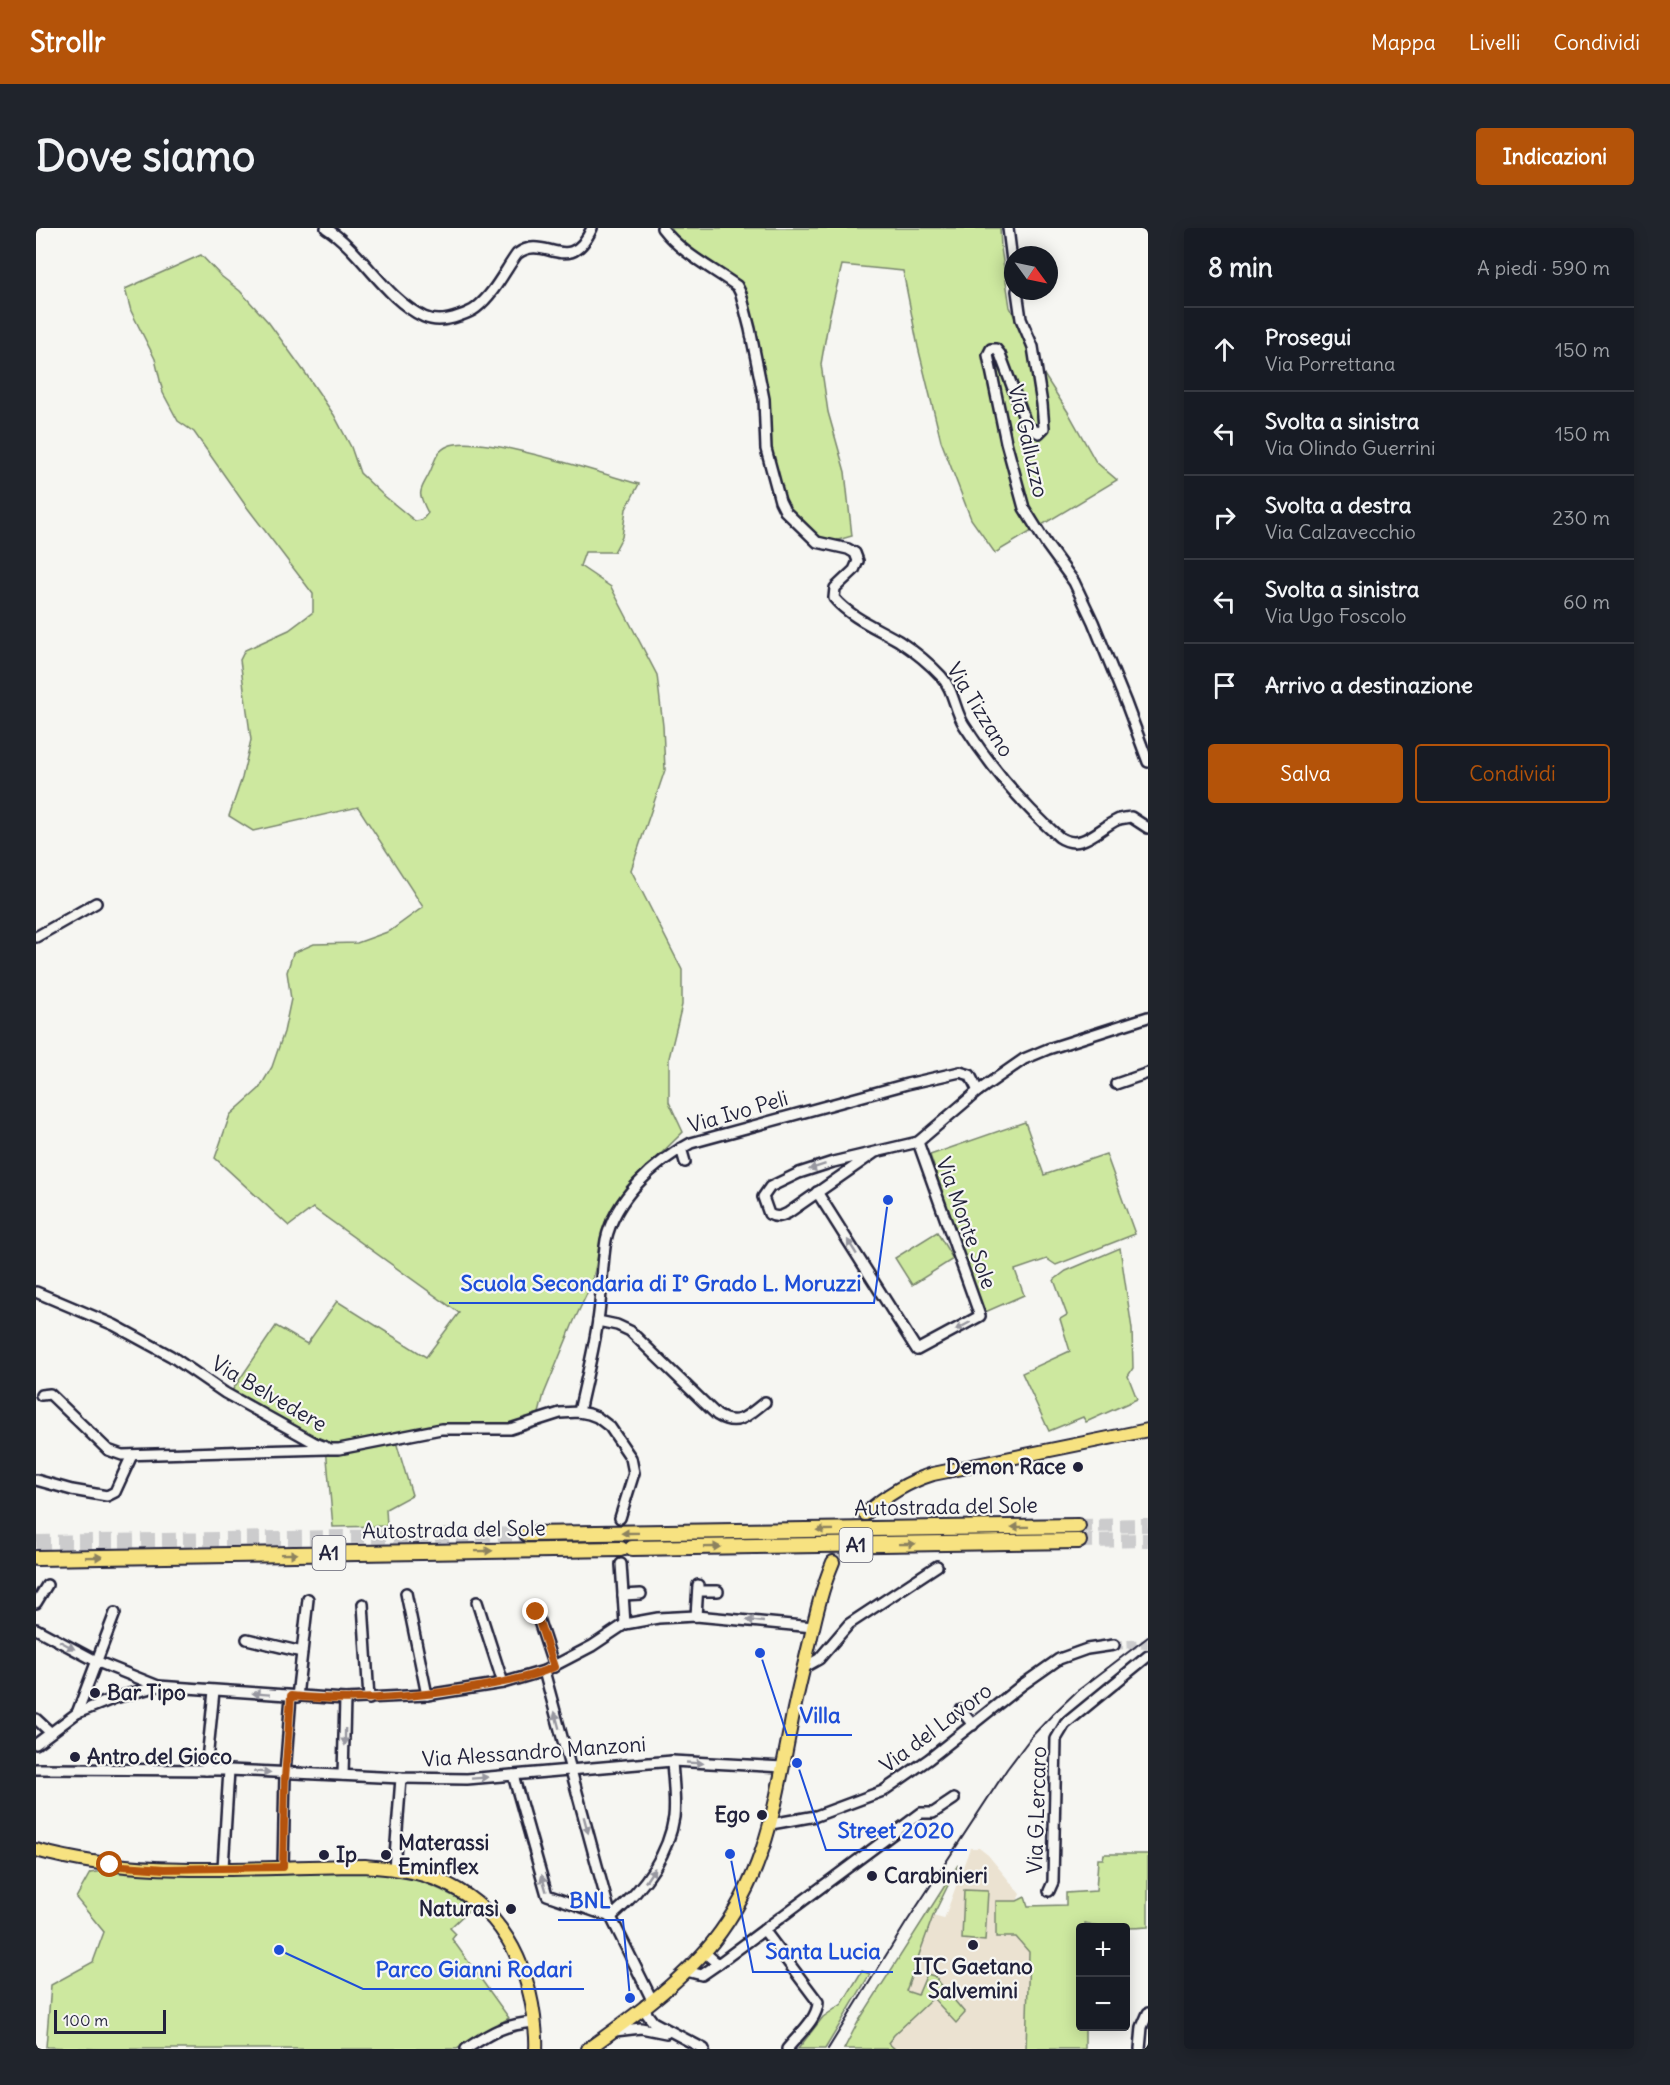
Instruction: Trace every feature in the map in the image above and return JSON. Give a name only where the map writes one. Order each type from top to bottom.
[{"type":"highway","name":"Autostrada del Sole","points":[[527,1534],[1078,1526]]},
{"type":"highway","name":"Autostrada del Sole","points":[[36,1558],[1079,1541]]},
{"type":"main road","points":[[865,1514],[906,1485],[933,1474],[1148,1430]]},
{"type":"main road","points":[[588,2049],[686,1971],[704,1953],[723,1928],[746,1892],[771,1824],[803,1668],[833,1562]]},
{"type":"main road","points":[[36,1850],[110,1865],[164,1869],[355,1866],[394,1869],[426,1876],[474,1902],[496,1923],[520,1959],[528,1985],[537,2036],[536,2049]]},
{"type":"main road","points":[[537,2036],[546,2049]]},
{"type":"street","points":[[326,228],[350,247],[405,304],[424,317],[438,320],[450,320],[478,306],[523,249],[542,247],[555,253],[567,253],[581,246],[592,228]]},
{"type":"street","name":"Via Tizzano","points":[[662,228],[669,237],[692,255],[737,286],[741,294],[764,399],[766,449],[780,501],[785,511],[817,542],[848,549],[855,553],[858,561],[854,570],[835,588],[834,598],[850,613],[907,647],[943,678],[952,693],[963,724],[972,737],[1020,799],[1059,837],[1066,842],[1086,840],[1118,819],[1131,817],[1148,828]]},
{"type":"street","points":[[1008,228],[1010,246]]},
{"type":"street","name":"Via Galluzzo","points":[[1018,300],[1021,319],[1033,347],[1042,404],[1044,428],[1039,433],[1027,426],[1000,354],[996,349],[991,349],[988,355],[1006,442],[1024,508],[1074,582],[1093,622],[1148,762]]},
{"type":"street","points":[[36,937],[96,903]]},
{"type":"street","points":[[874,1153],[781,1217],[769,1214],[763,1197],[770,1187],[799,1173],[833,1162],[918,1142],[978,1091],[1024,1059],[1148,1017]]},
{"type":"street","name":"Via Ivo Peli","points":[[579,1412],[598,1321],[606,1241],[613,1219],[626,1198],[645,1177],[681,1148],[691,1143],[960,1072],[965,1072],[970,1076],[978,1091]]},
{"type":"street","points":[[1116,1084],[1148,1073]]},
{"type":"street","name":"Via Monte Sole","points":[[817,1192],[917,1350],[981,1316],[918,1142]]},
{"type":"street","points":[[681,1148],[685,1162]]},
{"type":"street","name":"Via Belvedere","points":[[36,1292],[114,1325],[171,1356],[225,1393],[330,1449],[441,1429],[510,1429],[560,1413],[579,1412]]},
{"type":"street","points":[[598,1321],[630,1330],[717,1415],[726,1420],[738,1421],[765,1402]]},
{"type":"street","points":[[41,1395],[50,1394],[108,1450],[122,1455],[330,1449]]},
{"type":"street","points":[[579,1412],[597,1417],[604,1422],[616,1434],[631,1458],[634,1473],[620,1518]]},
{"type":"street","points":[[36,1480],[72,1490],[111,1495],[118,1486],[132,1455]]},
{"type":"street","points":[[621,1564],[625,1624]]},
{"type":"street","points":[[803,1668],[819,1659],[849,1624],[937,1566]]},
{"type":"street","points":[[36,1603],[47,1585]]},
{"type":"street","points":[[696,1616],[698,1588],[718,1591]]},
{"type":"street","points":[[406,1593],[427,1695]]},
{"type":"street","points":[[623,1595],[641,1594]]},
{"type":"street","points":[[283,1867],[285,1774],[308,1599]]},
{"type":"street","points":[[477,1602],[503,1683]]},
{"type":"street","points":[[363,1604],[369,1699]]},
{"type":"street","points":[[536,1612],[554,1667]]},
{"type":"street","points":[[77,1713],[115,1613]]},
{"type":"street","points":[[36,1629],[98,1662],[158,1686],[294,1697],[369,1699],[427,1695],[503,1683],[554,1667],[625,1624],[658,1617],[696,1616],[813,1628]]},
{"type":"street","points":[[247,1639],[302,1652]]},
{"type":"street","name":"Via del Lavoro","points":[[771,1824],[816,1816],[883,1791],[929,1759],[1022,1685],[1059,1659],[1087,1649],[1114,1645]]},
{"type":"street","name":"Via G.Lercaro","points":[[1048,1891],[1053,1882],[1056,1739],[1065,1724],[1147,1658]]},
{"type":"street","points":[[544,1671],[611,1917],[648,2002],[648,2014],[653,2022],[704,2049]]},
{"type":"street","points":[[36,1744],[77,1713],[115,1698],[158,1686]]},
{"type":"street","points":[[206,1770],[214,1691]]},
{"type":"street","points":[[344,1775],[345,1699]]},
{"type":"street","points":[[961,1710],[973,1725]]},
{"type":"street","points":[[36,1719],[50,1732]]},
{"type":"street","points":[[611,1917],[649,1878],[663,1850],[674,1816],[672,1761]]},
{"type":"street","name":"Via Alessandro Manzoni","points":[[36,1769],[229,1770],[285,1774],[466,1779],[672,1761],[783,1767]]},
{"type":"street","points":[[223,1868],[229,1770]]},
{"type":"street","points":[[513,1775],[547,1895],[611,1917]]},
{"type":"street","points":[[394,1869],[401,1778]]},
{"type":"street","points":[[686,1971],[702,1975],[921,1813],[933,1813],[954,1798]]},
{"type":"street","points":[[764,1929],[819,2006],[813,2018],[787,2049]]},
{"type":"street","points":[[704,1953],[718,1964]]},
{"type":"street","points":[[1142,2046],[1142,2027],[1148,2013]]},
{"type":"street","points":[[466,2049],[498,2029],[534,2022]]},
{"type":"street","points":[[612,2031],[641,2028],[676,2035]]},
{"type":"shaded area","name":"ITC Gaetano Salvemini","points":[[970,1848],[979,1848],[988,1855],[1020,1894],[1017,1901],[1016,1937],[1029,1952],[1026,2049],[878,2049],[906,1991],[933,1916],[944,1919]]},
{"type":"green space","points":[[661,228],[1000,228],[1004,300],[1009,300],[1032,356],[1068,412],[1096,462],[1117,480],[995,553],[971,519],[941,441],[918,347],[903,271],[842,265],[821,364],[828,412],[845,472],[852,536],[831,542],[808,534],[780,500],[739,289]]},
{"type":"green space","points":[[201,255],[221,276],[240,291],[269,323],[334,415],[351,447],[360,473],[415,521],[422,520],[428,513],[421,491],[438,454],[448,446],[463,443],[512,449],[639,484],[626,509],[622,537],[614,552],[585,552],[580,566],[611,587],[657,675],[665,770],[631,870],[682,970],[682,1005],[669,1058],[669,1102],[683,1132],[628,1186],[606,1219],[592,1283],[544,1394],[537,1421],[511,1429],[394,1435],[412,1495],[386,1509],[387,1526],[333,1527],[326,1447],[229,1395],[276,1326],[307,1344],[337,1301],[426,1357],[459,1313],[313,1208],[289,1226],[215,1158],[230,1115],[259,1089],[272,1067],[284,1032],[291,999],[287,972],[293,953],[314,944],[357,943],[390,931],[423,907],[358,807],[253,831],[229,816],[242,778],[251,740],[240,660],[245,650],[289,630],[313,612],[313,594],[246,506],[194,432],[178,421],[163,393],[155,359],[131,311],[125,289]]},
{"type":"green space","points":[[1025,1122],[1044,1175],[1106,1154],[1135,1234],[1056,1265],[1047,1259],[1015,1270],[1024,1295],[983,1313],[930,1155]]},
{"type":"green space","points":[[937,1232],[953,1259],[912,1285],[895,1258]]},
{"type":"green space","points":[[1120,1248],[1132,1329],[1133,1368],[1128,1376],[1137,1399],[1086,1422],[1083,1417],[1049,1431],[1022,1373],[1070,1351],[1060,1319],[1067,1315],[1054,1280],[1066,1271]]},
{"type":"green space","points":[[1104,1854],[1148,1854],[1148,1927],[1130,1928],[1130,1923],[1076,1923],[1076,2031],[1085,2031],[1085,2049],[1026,2049],[1029,1952],[1016,1937],[996,1937],[996,1901],[1017,1901],[1025,1897],[1028,1906],[1066,1905],[1066,1893],[1096,1891],[1098,1859],[1103,1859]]},
{"type":"green space","points":[[958,1865],[933,1916],[906,1991],[918,1995],[927,1974],[934,1976],[965,2013],[956,2023],[933,1998],[888,2043],[895,2049],[844,2049],[858,2022]]},
{"type":"green space","points":[[105,1871],[387,1873],[420,1881],[472,1907],[450,1928],[456,1934],[452,1939],[509,2018],[457,2049],[46,2047],[51,1985],[93,1962],[104,1932],[76,1898],[90,1873]]},
{"type":"green space","points":[[964,1890],[988,1891],[985,1941],[962,1939]]},
{"type":"green space","points":[[862,1971],[870,1974],[825,2049],[798,2049],[823,2017],[842,2004]]},
{"type":"tunnel","points":[[833,1562],[865,1514]]},
{"type":"tunnel","points":[[620,1518],[621,1564]]},
{"type":"tunnel","points":[[1078,1526],[1148,1525]]},
{"type":"tunnel","points":[[36,1542],[527,1534]]},
{"type":"tunnel","points":[[1079,1541],[1148,1540]]},
{"type":"tunnel","points":[[1114,1645],[1148,1644]]},
{"type":"railway","points":[[828,2049],[906,1923],[1007,1769],[1032,1736],[1076,1692],[1148,1637]]},
{"type":"place","name":"Scuola Secondaria di I° Grado L. Moruzzi","points":[[888,1200]]},
{"type":"place","name":"Demon Race","points":[[1078,1467]]},
{"type":"place","name":"Villa","points":[[760,1653]]},
{"type":"place","name":"Bar Tipo","points":[[95,1693]]},
{"type":"place","name":"Antro del Gioco","points":[[75,1757]]},
{"type":"place","name":"Street 2020","points":[[797,1763]]},
{"type":"place","name":"Ego","points":[[762,1815]]},
{"type":"place","name":"Santa Lucia","points":[[730,1854]]},
{"type":"place","name":"Ip","points":[[324,1855]]},
{"type":"place","name":"Materassi Eminflex","points":[[386,1855]]},
{"type":"place","name":"Carabinieri","points":[[872,1876]]},
{"type":"place","name":"Naturasì","points":[[511,1909]]},
{"type":"place","name":"ITC Gaetano Salvemini","points":[[973,1945]]},
{"type":"place","name":"Parco Gianni Rodari","points":[[279,1950]]},
{"type":"place","name":"BNL","points":[[630,1998]]},
{"type":"route","points":[[110,1865],[164,1869],[283,1867],[285,1779],[291,1696],[369,1699],[427,1695],[503,1683],[544,1671],[554,1667],[536,1612]]}]
